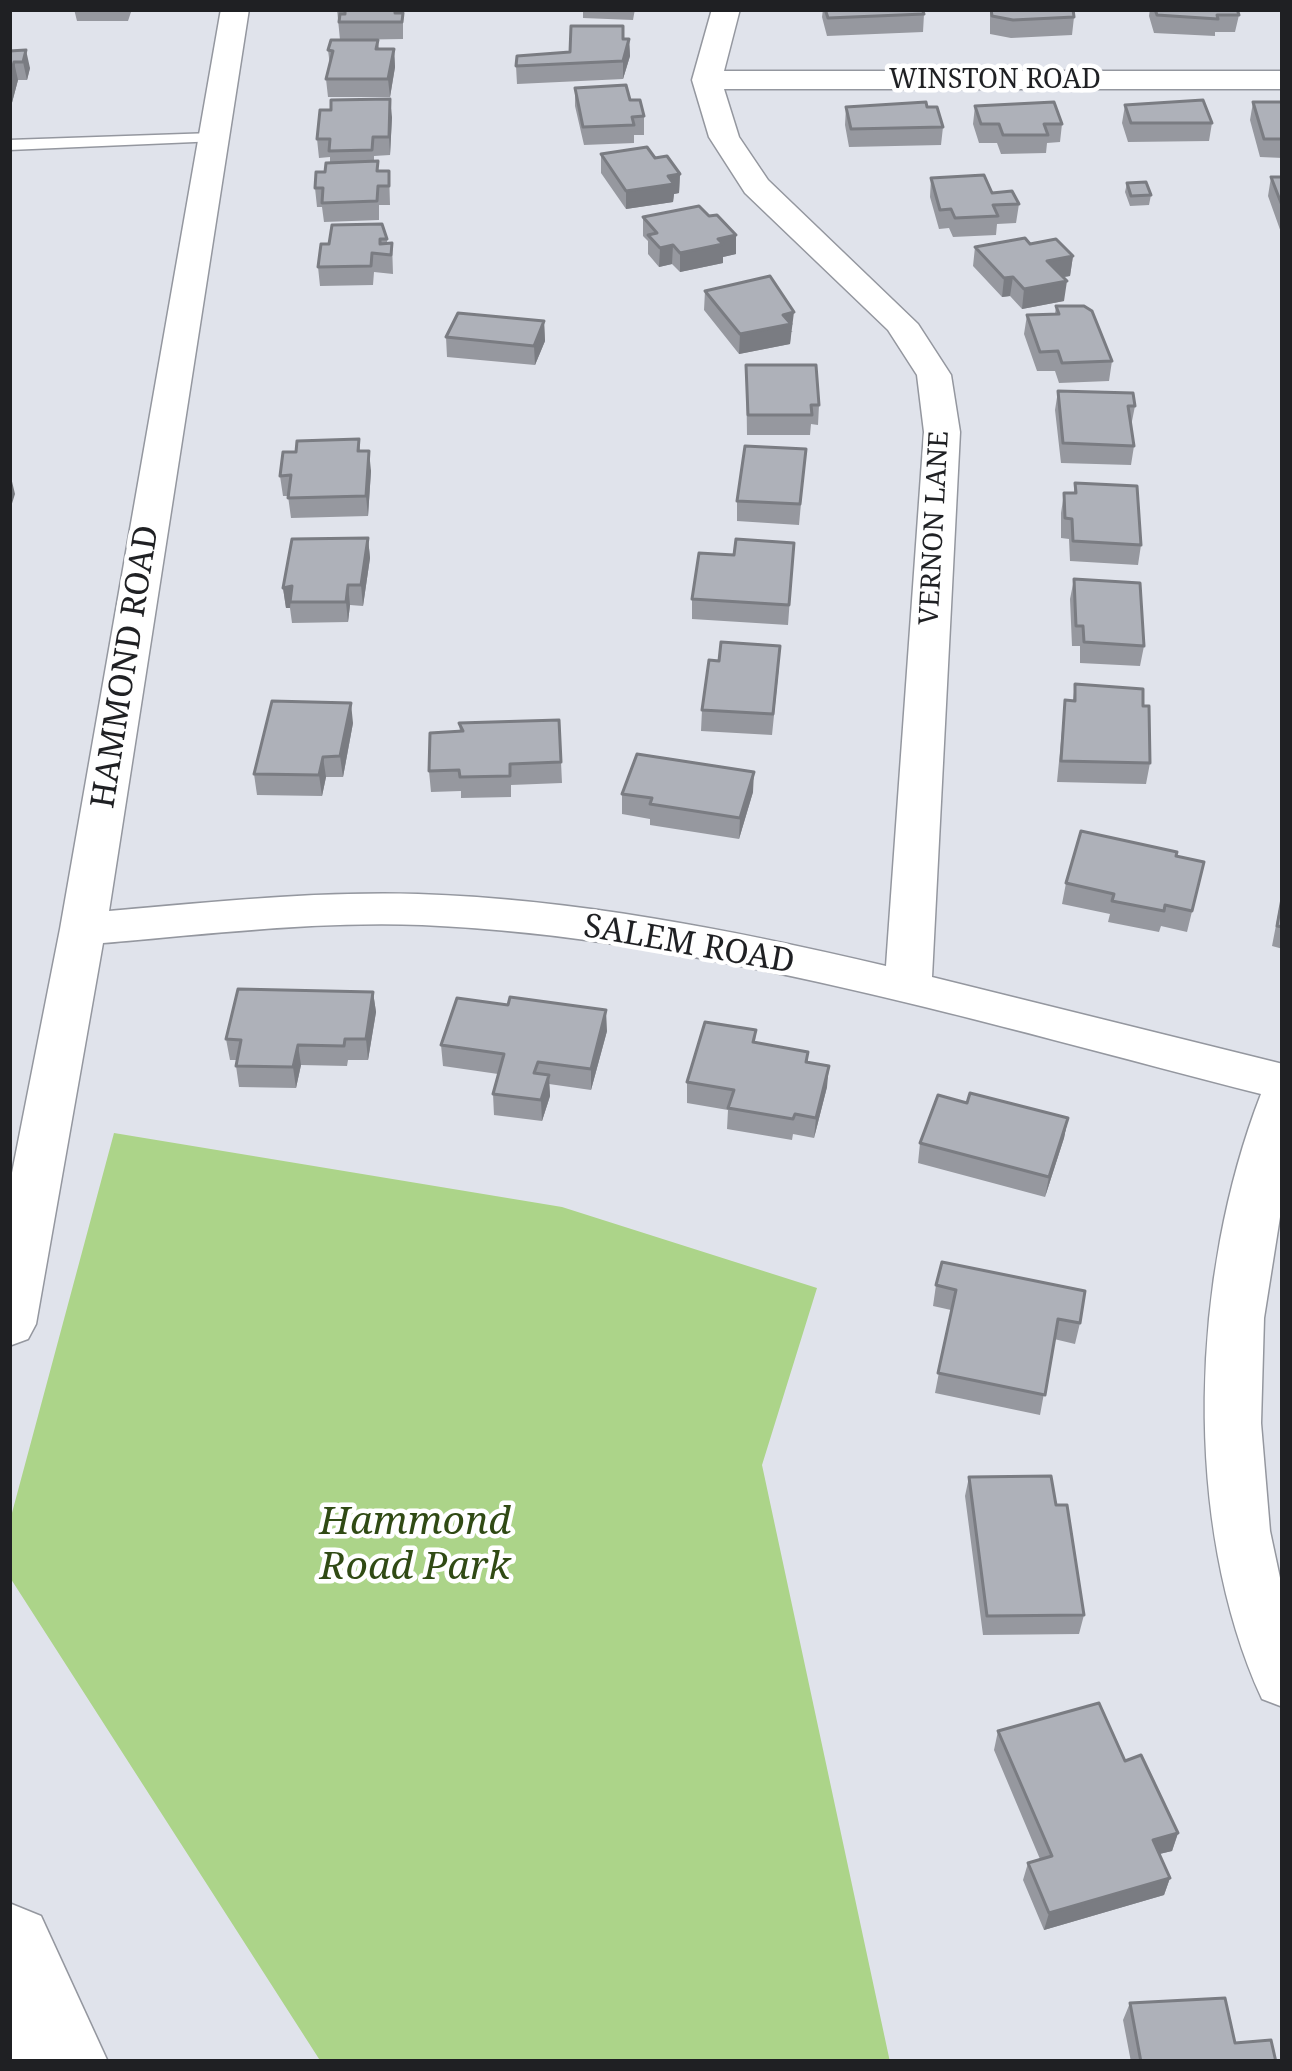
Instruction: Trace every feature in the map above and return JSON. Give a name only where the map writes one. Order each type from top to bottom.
[{"type":"highway","points":[[9,1948],[61,2062]]},
{"type":"street","name":"HAMMOND ROAD","points":[[9,1324],[83,928],[235,9]]},
{"type":"street","points":[[707,80],[726,9]]},
{"type":"street","name":"WINSTON ROAD","points":[[707,80],[1283,80]]},
{"type":"street","name":"VERNON LANE","points":[[707,80],[724,137],[756,186],[901,324],[934,375],[942,432],[908,990]]},
{"type":"street","name":"SALEM ROAD","points":[[83,928],[319,911],[461,911],[600,926],[908,990],[1283,1082]]},
{"type":"street","points":[[1283,1098],[1243,1268],[1231,1408],[1244,1532],[1266,1643],[1283,1679]]},
{"type":"lane","points":[[9,145],[213,137]]},
{"type":"green space","name":"Hammond Road Park","points":[[114,1133],[562,1207],[817,1288],[762,1465],[890,2062],[321,2062],[9,1576],[9,1524]]},
{"type":"building","points":[[345,9],[395,9],[403,13],[402,22],[339,22]]},
{"type":"building","points":[[825,9],[922,9],[924,14],[828,18]]},
{"type":"building","points":[[991,9],[1073,9],[1074,17],[1013,20],[992,16]]},
{"type":"building","points":[[1155,9],[1237,9],[1239,15],[1217,15],[1218,19],[1157,15]]},
{"type":"building","points":[[571,26],[623,26],[623,39],[629,39],[623,61],[516,66],[517,56],[570,52]]},
{"type":"building","points":[[331,40],[378,40],[376,49],[394,49],[388,79],[326,79]]},
{"type":"building","points":[[26,50],[23,62],[14,62],[9,82],[9,51]]},
{"type":"building","points":[[626,85],[630,100],[640,100],[644,116],[632,117],[634,125],[583,127],[575,88]]},
{"type":"building","points":[[390,99],[389,137],[373,137],[372,150],[329,151],[330,139],[317,139],[320,110],[331,110],[331,100]]},
{"type":"building","points":[[1203,100],[1212,123],[1131,123],[1125,105]]},
{"type":"building","points":[[926,102],[927,107],[937,107],[943,127],[851,129],[846,107]]},
{"type":"building","points":[[1054,102],[1062,124],[1044,124],[1048,135],[1003,135],[999,124],[981,124],[975,106]]},
{"type":"building","points":[[1253,102],[1283,102],[1283,139],[1264,139]]},
{"type":"building","points":[[647,147],[655,158],[667,156],[680,174],[668,176],[674,184],[626,191],[601,154]]},
{"type":"building","points":[[378,161],[377,171],[389,171],[389,186],[378,186],[377,201],[322,203],[323,188],[315,188],[316,172],[325,172],[326,163]]},
{"type":"building","points":[[984,175],[992,193],[1012,191],[1019,204],[993,205],[998,216],[955,218],[951,209],[940,210],[931,178]]},
{"type":"building","points":[[1271,177],[1283,177],[1283,208]]},
{"type":"building","points":[[1146,182],[1151,195],[1131,196],[1127,183]]},
{"type":"building","points":[[699,206],[709,216],[717,215],[736,235],[718,239],[723,244],[680,253],[673,245],[660,248],[648,235],[657,233],[643,217]]},
{"type":"building","points":[[382,224],[387,239],[380,239],[380,244],[392,243],[391,255],[372,253],[371,266],[318,267],[321,244],[329,244],[332,225]]},
{"type":"building","points":[[1025,238],[1030,244],[1056,239],[1073,256],[1047,261],[1067,281],[1024,289],[1013,277],[1004,278],[975,247]]},
{"type":"building","points":[[770,276],[794,312],[783,315],[791,324],[740,334],[705,291]]},
{"type":"building","points":[[1056,306],[1084,306],[1092,311],[1112,361],[1062,363],[1058,351],[1040,352],[1027,315],[1059,314]]},
{"type":"building","points":[[458,313],[544,321],[534,346],[446,337]]},
{"type":"building","points":[[746,365],[816,365],[819,405],[811,405],[812,415],[748,415]]},
{"type":"building","points":[[1058,391],[1133,393],[1135,406],[1128,406],[1134,446],[1063,443]]},
{"type":"building","points":[[359,439],[358,451],[369,451],[366,496],[288,498],[291,475],[280,476],[283,452],[296,452],[297,441]]},
{"type":"building","points":[[745,446],[806,449],[800,504],[737,501]]},
{"type":"building","points":[[1075,483],[1137,486],[1141,545],[1073,541],[1072,519],[1065,518],[1064,493],[1076,493]]},
{"type":"building","points":[[368,538],[361,585],[348,585],[346,602],[290,602],[292,586],[283,588],[292,539]]},
{"type":"building","points":[[736,539],[794,543],[789,605],[692,599],[699,553],[734,555]]},
{"type":"building","points":[[1074,579],[1140,583],[1144,646],[1084,642],[1083,626],[1076,626]]},
{"type":"building","points":[[721,642],[780,646],[773,714],[702,710],[709,660],[719,661]]},
{"type":"building","points":[[1075,684],[1143,689],[1143,706],[1149,706],[1150,763],[1061,761],[1065,700],[1075,701]]},
{"type":"building","points":[[272,701],[351,703],[340,756],[323,757],[319,775],[254,774]]},
{"type":"building","points":[[559,720],[561,762],[510,764],[510,776],[460,777],[459,770],[429,771],[430,733],[463,731],[459,723]]},
{"type":"building","points":[[637,754],[754,772],[740,818],[650,804],[652,798],[622,794]]},
{"type":"building","points":[[1081,831],[1204,862],[1192,911],[1112,901],[1114,894],[1066,883]]},
{"type":"building","points":[[1283,893],[1283,927],[1277,926]]},
{"type":"building","points":[[238,989],[373,992],[366,1039],[345,1039],[344,1046],[298,1045],[293,1067],[236,1066],[241,1040],[226,1039]]},
{"type":"building","points":[[510,997],[606,1010],[591,1069],[538,1062],[534,1073],[549,1075],[541,1100],[493,1094],[504,1054],[441,1045],[457,998],[508,1005]]},
{"type":"building","points":[[705,1022],[756,1030],[753,1042],[808,1052],[806,1062],[829,1066],[816,1118],[728,1108],[734,1090],[687,1082]]},
{"type":"building","points":[[970,1093],[1068,1118],[1049,1177],[920,1143],[938,1095],[967,1103]]},
{"type":"building","points":[[942,1262],[1085,1291],[1080,1323],[1058,1319],[1045,1395],[938,1373],[956,1290],[936,1285]]},
{"type":"building","points":[[1051,1476],[1056,1505],[1067,1505],[1084,1615],[987,1616],[969,1477]]},
{"type":"building","points":[[1099,1703],[1125,1761],[1141,1755],[1178,1833],[1153,1840],[1170,1878],[1049,1913],[1028,1863],[1052,1856],[998,1731]]},
{"type":"building","points":[[1225,1998],[1235,2043],[1271,2040],[1276,2062],[1141,2062],[1130,2003]]}]
